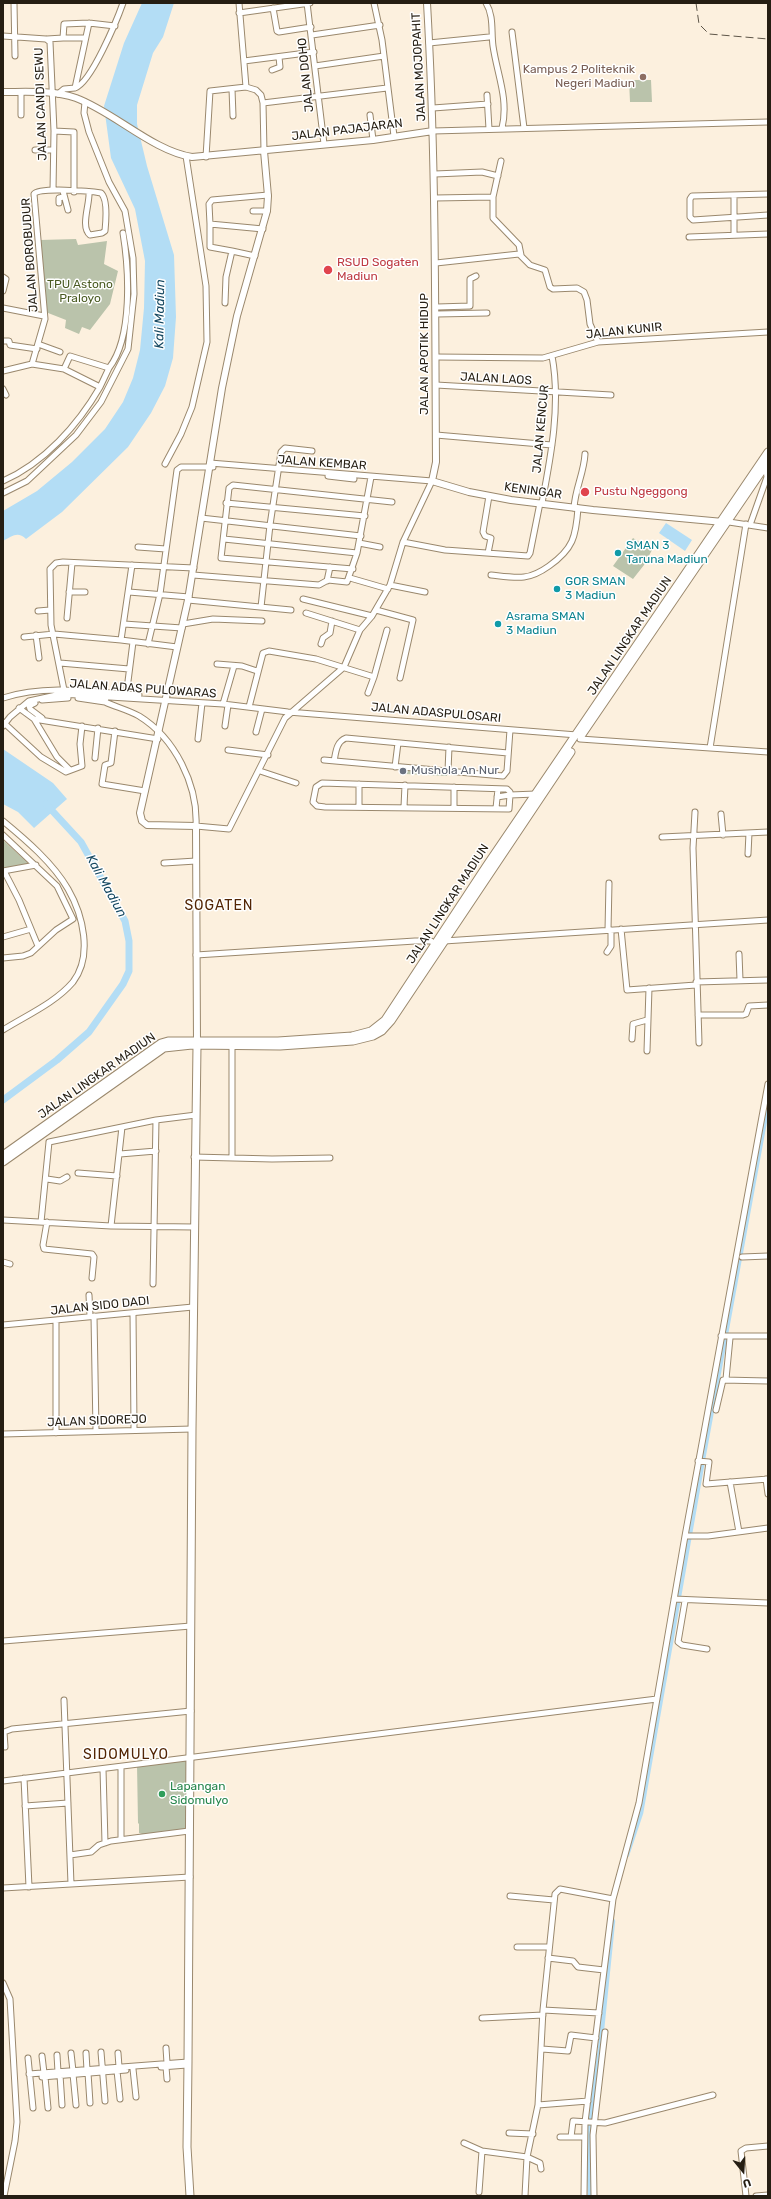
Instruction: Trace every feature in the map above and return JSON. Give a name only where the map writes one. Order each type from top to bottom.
[{"type":"main road","name":"JALAN LINGKAR MADIUN","points":[[3,1155],[41,1135],[157,1051],[170,1046],[197,1043],[278,1041],[352,1036],[370,1031],[385,1020],[435,944],[481,880],[766,463],[768,452]]},
{"type":"main road","name":"JALAN LINGKAR MADIUN","points":[[3,1162],[153,1047],[168,1041],[232,1047],[280,1046],[353,1041],[373,1036],[382,1031],[392,1020],[444,941],[536,794],[578,737]]},
{"type":"main road","points":[[190,2196],[187,2147],[194,1157],[197,1043]]},
{"type":"street","points":[[14,3],[15,56]]},
{"type":"street","points":[[54,93],[64,89],[75,88],[82,84],[115,26],[123,3]]},
{"type":"street","points":[[239,3],[246,87]]},
{"type":"street","name":"JALAN DOHO","points":[[308,3],[324,144]]},
{"type":"street","points":[[239,14],[311,3]]},
{"type":"street","points":[[374,3],[380,25],[394,136]]},
{"type":"street","name":"JALAN MOJOPAHIT","points":[[427,3],[433,131]]},
{"type":"street","points":[[486,3],[492,21],[494,52],[504,96],[502,128]]},
{"type":"street","points":[[273,8],[279,32],[311,27]]},
{"type":"street","points":[[63,38],[64,24],[89,23],[115,26]]},
{"type":"street","points":[[75,88],[89,23]]},
{"type":"street","points":[[312,35],[380,25]]},
{"type":"street","points":[[512,32],[524,128]]},
{"type":"street","name":"JALAN CANDI SEWU","points":[[3,36],[47,39],[50,44],[54,93],[53,190]]},
{"type":"street","points":[[429,43],[490,37]]},
{"type":"street","points":[[47,39],[85,38]]},
{"type":"street","points":[[244,61],[314,52]]},
{"type":"street","points":[[315,66],[384,56]]},
{"type":"street","points":[[272,70],[280,67],[279,57]]},
{"type":"street","points":[[206,157],[210,92],[246,87],[258,92],[263,103],[264,151],[268,195],[267,212],[256,256],[237,316],[222,388],[189,598],[140,813],[145,824],[229,829],[260,772],[284,721],[292,712],[344,667],[360,630],[372,616],[389,587],[403,542],[432,483]]},
{"type":"street","points":[[263,103],[387,88]]},
{"type":"street","points":[[232,89],[233,116]]},
{"type":"street","name":"JALAN PAJAJARAN","points":[[3,92],[54,93],[86,103],[171,150],[186,156],[206,157],[373,140],[433,131]]},
{"type":"street","points":[[21,92],[21,115]]},
{"type":"street","points":[[487,95],[489,129]]},
{"type":"street","points":[[3,493],[27,481],[76,435],[101,402],[128,349],[134,294],[133,258],[125,211],[109,182],[89,132],[84,113],[86,103]]},
{"type":"street","points":[[433,108],[488,104]]},
{"type":"street","points":[[370,115],[373,140]]},
{"type":"street","points":[[433,131],[768,122]]},
{"type":"street","points":[[54,131],[74,132],[74,192]]},
{"type":"street","name":"JALAN APOTIK HIDUP","points":[[432,483],[436,467],[437,310],[433,131]]},
{"type":"street","points":[[35,150],[53,150]]},
{"type":"street","points":[[165,464],[181,434],[192,407],[207,342],[206,286],[186,156]]},
{"type":"street","points":[[501,161],[493,197],[493,218],[519,245],[521,256]]},
{"type":"street","points":[[435,174],[482,172],[498,176]]},
{"type":"street","name":"JALAN BOROBUDUR","points":[[32,364],[44,316],[34,194],[38,190],[53,190],[63,194],[74,192],[89,192],[101,193],[105,198],[106,229],[102,233],[90,235],[86,230],[89,192]]},
{"type":"street","points":[[59,202],[59,198],[63,194],[66,199],[68,210]]},
{"type":"street","points":[[768,194],[692,196],[690,199],[690,217],[693,220],[768,215]]},
{"type":"street","points":[[256,256],[210,247],[209,204],[212,200],[268,195]]},
{"type":"street","points":[[734,195],[734,235]]},
{"type":"street","points":[[435,198],[493,197]]},
{"type":"street","points":[[252,211],[267,212]]},
{"type":"street","points":[[210,224],[263,229]]},
{"type":"street","points":[[3,481],[32,464],[54,445],[74,424],[100,387],[109,368],[115,360],[124,332],[127,278],[123,233]]},
{"type":"street","points":[[689,237],[768,234]]},
{"type":"street","points":[[225,303],[226,277],[232,251]]},
{"type":"street","points":[[436,263],[513,253],[521,256],[530,265],[545,270],[550,287],[553,289],[577,288],[584,292],[587,300],[590,324],[598,342]]},
{"type":"street","points":[[437,310],[470,306],[470,278],[476,276]]},
{"type":"street","points":[[3,277],[6,279],[3,291]]},
{"type":"street","points":[[3,308],[44,316]]},
{"type":"street","points":[[437,310],[487,313]]},
{"type":"street","name":"JALAN KUNIR","points":[[436,357],[552,356],[584,344],[598,342],[768,332]]},
{"type":"street","points":[[3,341],[9,341],[10,346],[37,347],[60,352]]},
{"type":"street","points":[[64,369],[70,356],[109,368]]},
{"type":"street","name":"JALAN KENCUR","points":[[488,553],[528,556],[530,553],[552,445],[556,379],[552,356]]},
{"type":"street","points":[[3,371],[32,364],[64,369],[100,387]]},
{"type":"street","name":"JALAN LAOS","points":[[436,385],[611,395]]},
{"type":"street","points":[[3,389],[6,395]]},
{"type":"street","points":[[436,435],[552,445]]},
{"type":"street","points":[[261,607],[267,543],[278,471],[283,449],[312,451]]},
{"type":"street","points":[[491,575],[526,577],[546,569],[565,554],[572,541],[577,486],[584,470],[586,454]]},
{"type":"street","points":[[710,748],[748,525],[766,485],[766,463]]},
{"type":"street","name":"JALAN KEMBAR","points":[[166,549],[177,469],[181,467],[210,465],[432,483]]},
{"type":"street","points":[[193,575],[319,585],[327,581],[345,583],[350,578],[357,553],[371,478]]},
{"type":"street","name":"KENINGAR","points":[[432,483],[488,496],[576,508],[726,522]]},
{"type":"street","points":[[353,569],[221,558],[224,539],[226,503],[229,488],[233,485],[275,491],[392,502]]},
{"type":"street","points":[[403,542],[445,550],[488,553],[492,538],[485,536],[483,532],[488,496]]},
{"type":"street","points":[[226,503],[365,516]]},
{"type":"street","points":[[201,518],[361,536]]},
{"type":"street","points":[[726,522],[768,528]]},
{"type":"street","points":[[224,539],[357,553]]},
{"type":"street","points":[[359,543],[380,547]]},
{"type":"street","points":[[138,547],[166,549],[160,594],[148,644]]},
{"type":"street","points":[[64,690],[50,610],[50,568],[56,563],[72,563],[194,568]]},
{"type":"street","points":[[67,618],[72,563]]},
{"type":"street","points":[[121,640],[132,565]]},
{"type":"street","points":[[327,581],[330,567]]},
{"type":"street","points":[[350,578],[389,587],[425,592]]},
{"type":"street","points":[[69,592],[85,592]]},
{"type":"street","points":[[129,592],[160,594],[291,610]]},
{"type":"street","points":[[303,599],[372,616]]},
{"type":"street","points":[[38,611],[50,610]]},
{"type":"street","points":[[376,610],[414,620],[400,678]]},
{"type":"street","points":[[306,613],[360,630]]},
{"type":"street","points":[[124,624],[152,627],[183,626],[213,618],[262,621]]},
{"type":"street","points":[[321,644],[323,638],[330,633],[332,621]]},
{"type":"street","points":[[368,694],[387,630]]},
{"type":"street","points":[[24,637],[54,634],[177,647]]},
{"type":"street","points":[[36,635],[39,658]]},
{"type":"street","points":[[3,698],[31,692],[64,690],[126,696],[128,670],[133,642]]},
{"type":"street","points":[[249,707],[257,670],[262,655],[269,651],[316,659],[374,677]]},
{"type":"street","points":[[60,663],[128,670]]},
{"type":"street","points":[[217,664],[257,670]]},
{"type":"street","points":[[225,726],[226,705],[234,666]]},
{"type":"street","name":"JALAN ADAS PULOWARAS","points":[[4,724],[19,708],[29,701],[61,694],[105,699],[126,696],[166,699],[292,712]]},
{"type":"street","points":[[48,721],[32,713],[29,706],[41,700],[63,698],[105,699],[139,717],[154,727],[158,736],[175,752],[188,777],[196,801],[197,1043]]},
{"type":"street","points":[[198,739],[202,703]]},
{"type":"street","points":[[19,708],[34,719],[57,757],[70,770]]},
{"type":"street","points":[[256,732],[262,709]]},
{"type":"street","name":"JALAN ADASPULOSARI","points":[[292,712],[768,752]]},
{"type":"street","points":[[34,719],[158,736]]},
{"type":"street","points":[[4,724],[41,757],[66,772],[82,766],[80,744],[82,726]]},
{"type":"street","points":[[95,758],[98,728]]},
{"type":"street","points":[[324,760],[502,776],[507,771],[510,730]]},
{"type":"street","points":[[114,731],[111,763],[105,765],[103,785],[145,791]]},
{"type":"street","points":[[334,761],[337,745],[341,740],[346,738],[508,753]]},
{"type":"street","points":[[394,767],[398,743]]},
{"type":"street","points":[[448,771],[449,747]]},
{"type":"street","points":[[228,750],[268,755]]},
{"type":"street","points":[[260,772],[296,783]]},
{"type":"street","points":[[320,783],[359,784],[506,789],[510,795],[510,808],[317,806],[313,802],[316,786],[320,783]]},
{"type":"street","points":[[359,784],[359,807]]},
{"type":"street","points":[[404,808],[405,785]]},
{"type":"street","points":[[454,787],[454,808]]},
{"type":"street","points":[[496,808],[498,789]]},
{"type":"street","points":[[497,797],[536,794]]},
{"type":"street","points":[[695,812],[695,836],[693,848],[699,1043]]},
{"type":"street","points":[[721,814],[722,835]]},
{"type":"street","points":[[3,821],[30,845],[68,890],[82,928],[84,960],[80,971],[69,986],[59,996],[3,1030]]},
{"type":"street","points":[[662,837],[768,832]]},
{"type":"street","points":[[748,833],[748,854]]},
{"type":"street","points":[[3,835],[57,886],[73,919],[64,924],[31,953],[24,956],[3,958]]},
{"type":"street","points":[[164,863],[196,861]]},
{"type":"street","points":[[36,865],[4,871],[38,946]]},
{"type":"street","points":[[607,952],[608,948],[611,946],[609,930],[609,882]]},
{"type":"street","points":[[444,941],[768,920]]},
{"type":"street","points":[[3,937],[31,929]]},
{"type":"street","points":[[621,929],[626,989],[740,980],[768,980]]},
{"type":"street","points":[[196,955],[415,941],[431,941],[435,944]]},
{"type":"street","points":[[740,954],[740,980]]},
{"type":"street","points":[[647,1051],[649,988]]},
{"type":"street","points":[[698,1014],[743,1015],[746,1014],[749,1006],[768,1005]]},
{"type":"street","points":[[632,1039],[633,1024],[647,1020]]},
{"type":"street","points":[[232,1047],[232,1157]]},
{"type":"street","points":[[707,1649],[682,1645],[678,1642],[679,1600],[686,1536],[721,1336],[766,1102],[768,1084]]},
{"type":"street","points":[[49,1142],[156,1120],[196,1115]]},
{"type":"street","points":[[153,1284],[156,1120]]},
{"type":"street","points":[[111,1226],[122,1127]]},
{"type":"street","points":[[41,1135],[49,1142]]},
{"type":"street","points":[[41,1222],[47,1179],[49,1142]]},
{"type":"street","points":[[120,1154],[156,1151]]},
{"type":"street","points":[[194,1157],[272,1159],[330,1158]]},
{"type":"street","points":[[78,1173],[117,1176]]},
{"type":"street","points":[[47,1179],[60,1181],[66,1177]]},
{"type":"street","points":[[3,1220],[111,1226],[194,1227]]},
{"type":"street","points":[[47,1222],[43,1245],[44,1249],[92,1254],[94,1257],[92,1278]]},
{"type":"street","points":[[742,1257],[768,1256]]},
{"type":"street","points":[[3,1262],[10,1264]]},
{"type":"street","points":[[89,1296],[92,1316],[96,1432]]},
{"type":"street","name":"JALAN SIDO DADI","points":[[3,1325],[193,1307]]},
{"type":"street","points":[[133,1313],[134,1429]]},
{"type":"street","points":[[56,1320],[56,1432]]},
{"type":"street","points":[[721,1336],[729,1338],[768,1336]]},
{"type":"street","points":[[716,1410],[722,1382],[726,1379],[729,1338]]},
{"type":"street","points":[[726,1379],[768,1381]]},
{"type":"street","name":"JALAN SIDOREJO","points":[[3,1434],[96,1432],[134,1429],[192,1429]]},
{"type":"street","points":[[700,1461],[709,1461],[706,1483],[767,1479],[768,1494]]},
{"type":"street","points":[[730,1482],[740,1532]]},
{"type":"street","points":[[686,1536],[693,1537],[768,1528]]},
{"type":"street","points":[[679,1600],[768,1603]]},
{"type":"street","points":[[594,2196],[588,2101],[613,1899],[638,1809],[657,1699],[679,1600]]},
{"type":"street","points":[[3,1641],[191,1626]]},
{"type":"street","points":[[3,1781],[657,1699]]},
{"type":"street","points":[[64,1700],[71,1884]]},
{"type":"street","points":[[4,1747],[4,1731],[191,1711]]},
{"type":"street","points":[[121,1767],[121,1839]]},
{"type":"street","points":[[103,1769],[104,1842]]},
{"type":"street","points":[[24,1778],[29,1887]]},
{"type":"street","points":[[25,1806],[68,1803]]},
{"type":"street","points":[[70,1855],[91,1852],[104,1842],[189,1831]]},
{"type":"street","points":[[3,1888],[190,1877]]},
{"type":"street","points":[[525,2196],[527,2157],[538,2105],[543,2013],[556,1891],[560,1889],[613,1899]]},
{"type":"street","points":[[510,1896],[554,1900]]},
{"type":"street","points":[[517,1947],[549,1947]]},
{"type":"street","points":[[548,1958],[573,1961],[578,1967],[604,1970]]},
{"type":"street","points":[[3,1983],[10,1999],[17,2122],[16,2141],[4,2196]]},
{"type":"street","points":[[482,2018],[543,2013],[599,2013]]},
{"type":"street","points":[[584,2196],[584,2137],[590,2122],[605,2032]]},
{"type":"street","points":[[542,2050],[568,2051],[571,2035],[596,2038]]},
{"type":"street","points":[[166,2048],[167,2079]]},
{"type":"street","points":[[101,2052],[105,2070],[105,2102]]},
{"type":"street","points":[[71,2053],[76,2105]]},
{"type":"street","points":[[86,2053],[90,2104]]},
{"type":"street","points":[[118,2053],[120,2099]]},
{"type":"street","points":[[57,2055],[62,2105]]},
{"type":"street","points":[[42,2056],[48,2108]]},
{"type":"street","points":[[28,2058],[33,2108]]},
{"type":"street","points":[[30,2076],[188,2063]]},
{"type":"street","points":[[118,2069],[134,2070],[167,2065]]},
{"type":"street","points":[[134,2070],[136,2097]]},
{"type":"street","points":[[570,2137],[572,2122],[605,2123],[713,2095]]},
{"type":"street","points":[[538,2105],[588,2101]]},
{"type":"street","points":[[509,2133],[533,2134]]},
{"type":"street","points":[[560,2137],[584,2137]]},
{"type":"street","points":[[464,2143],[482,2151],[527,2157],[540,2163],[541,2170]]},
{"type":"street","points":[[746,2196],[741,2151],[746,2148],[768,2146]]},
{"type":"street","points":[[479,2192],[482,2151]]},
{"type":"street","points":[[756,2196],[768,2195]]},
{"type":"green space","points":[[629,80],[651,80],[652,102],[630,102]]},
{"type":"green space","name":"TPU Astono Praloyo","points":[[76,239],[78,245],[107,241],[104,264],[118,271],[110,304],[90,330],[82,327],[79,334],[65,328],[66,320],[43,311],[40,240]]},
{"type":"green space","points":[[633,538],[652,550],[644,565],[633,579],[613,566]]},
{"type":"green space","points":[[406,769],[447,772],[447,776],[406,774]]},
{"type":"green space","points":[[3,840],[30,865],[3,869]]},
{"type":"green space","name":"Lapangan Sidomulyo","points":[[187,1759],[186,1830],[142,1836],[142,1834],[139,1833],[138,1823],[137,1765]]},
{"type":"water","points":[[142,3],[174,3],[163,37],[153,53],[137,105],[137,124],[147,166],[174,255],[176,317],[173,358],[165,386],[151,413],[128,447],[62,512],[26,539],[18,535],[12,536],[3,541],[3,511],[37,491],[72,462],[105,429],[123,402],[133,378],[140,350],[144,308],[145,261],[135,209],[111,158],[104,106],[124,43]]},
{"type":"water","points":[[666,523],[692,540],[685,551],[659,533]]},
{"type":"water","points":[[3,749],[53,783],[67,799],[34,828],[18,812],[3,804]]},
{"type":"waterway","name":"Kali Madiun","points":[[3,1100],[57,1060],[89,1032],[123,984],[129,971],[129,941],[125,921],[81,842],[46,804]]},
{"type":"waterway","points":[[627,1855],[641,1813],[704,1454],[768,1104]]},
{"type":"waterway","points":[[590,2196],[588,2134],[600,2049],[613,1921]]},
{"type":"railway","points":[[696,3],[699,24],[709,34],[768,39]]},
{"type":"place","name":"Kampus 2 Politeknik Negeri Madiun","points":[[643,77]]},
{"type":"place","name":"RSUD Sogaten Madiun","points":[[328,270]]},
{"type":"place","name":"Pustu Ngeggong","points":[[585,492]]},
{"type":"place","name":"SMAN 3 Taruna Madiun","points":[[618,553]]},
{"type":"place","name":"GOR SMAN 3 Madiun","points":[[557,589]]},
{"type":"place","name":"Asrama SMAN 3 Madiun","points":[[498,624]]},
{"type":"place","name":"Mushola An Nur","points":[[403,771]]},
{"type":"place","name":"Lapangan Sidomulyo","points":[[162,1794]]},
{"type":"district","name":"SOGATEN","points":[[219,906]]},
{"type":"district","name":"SIDOMULYO","points":[[126,1755]]}]
